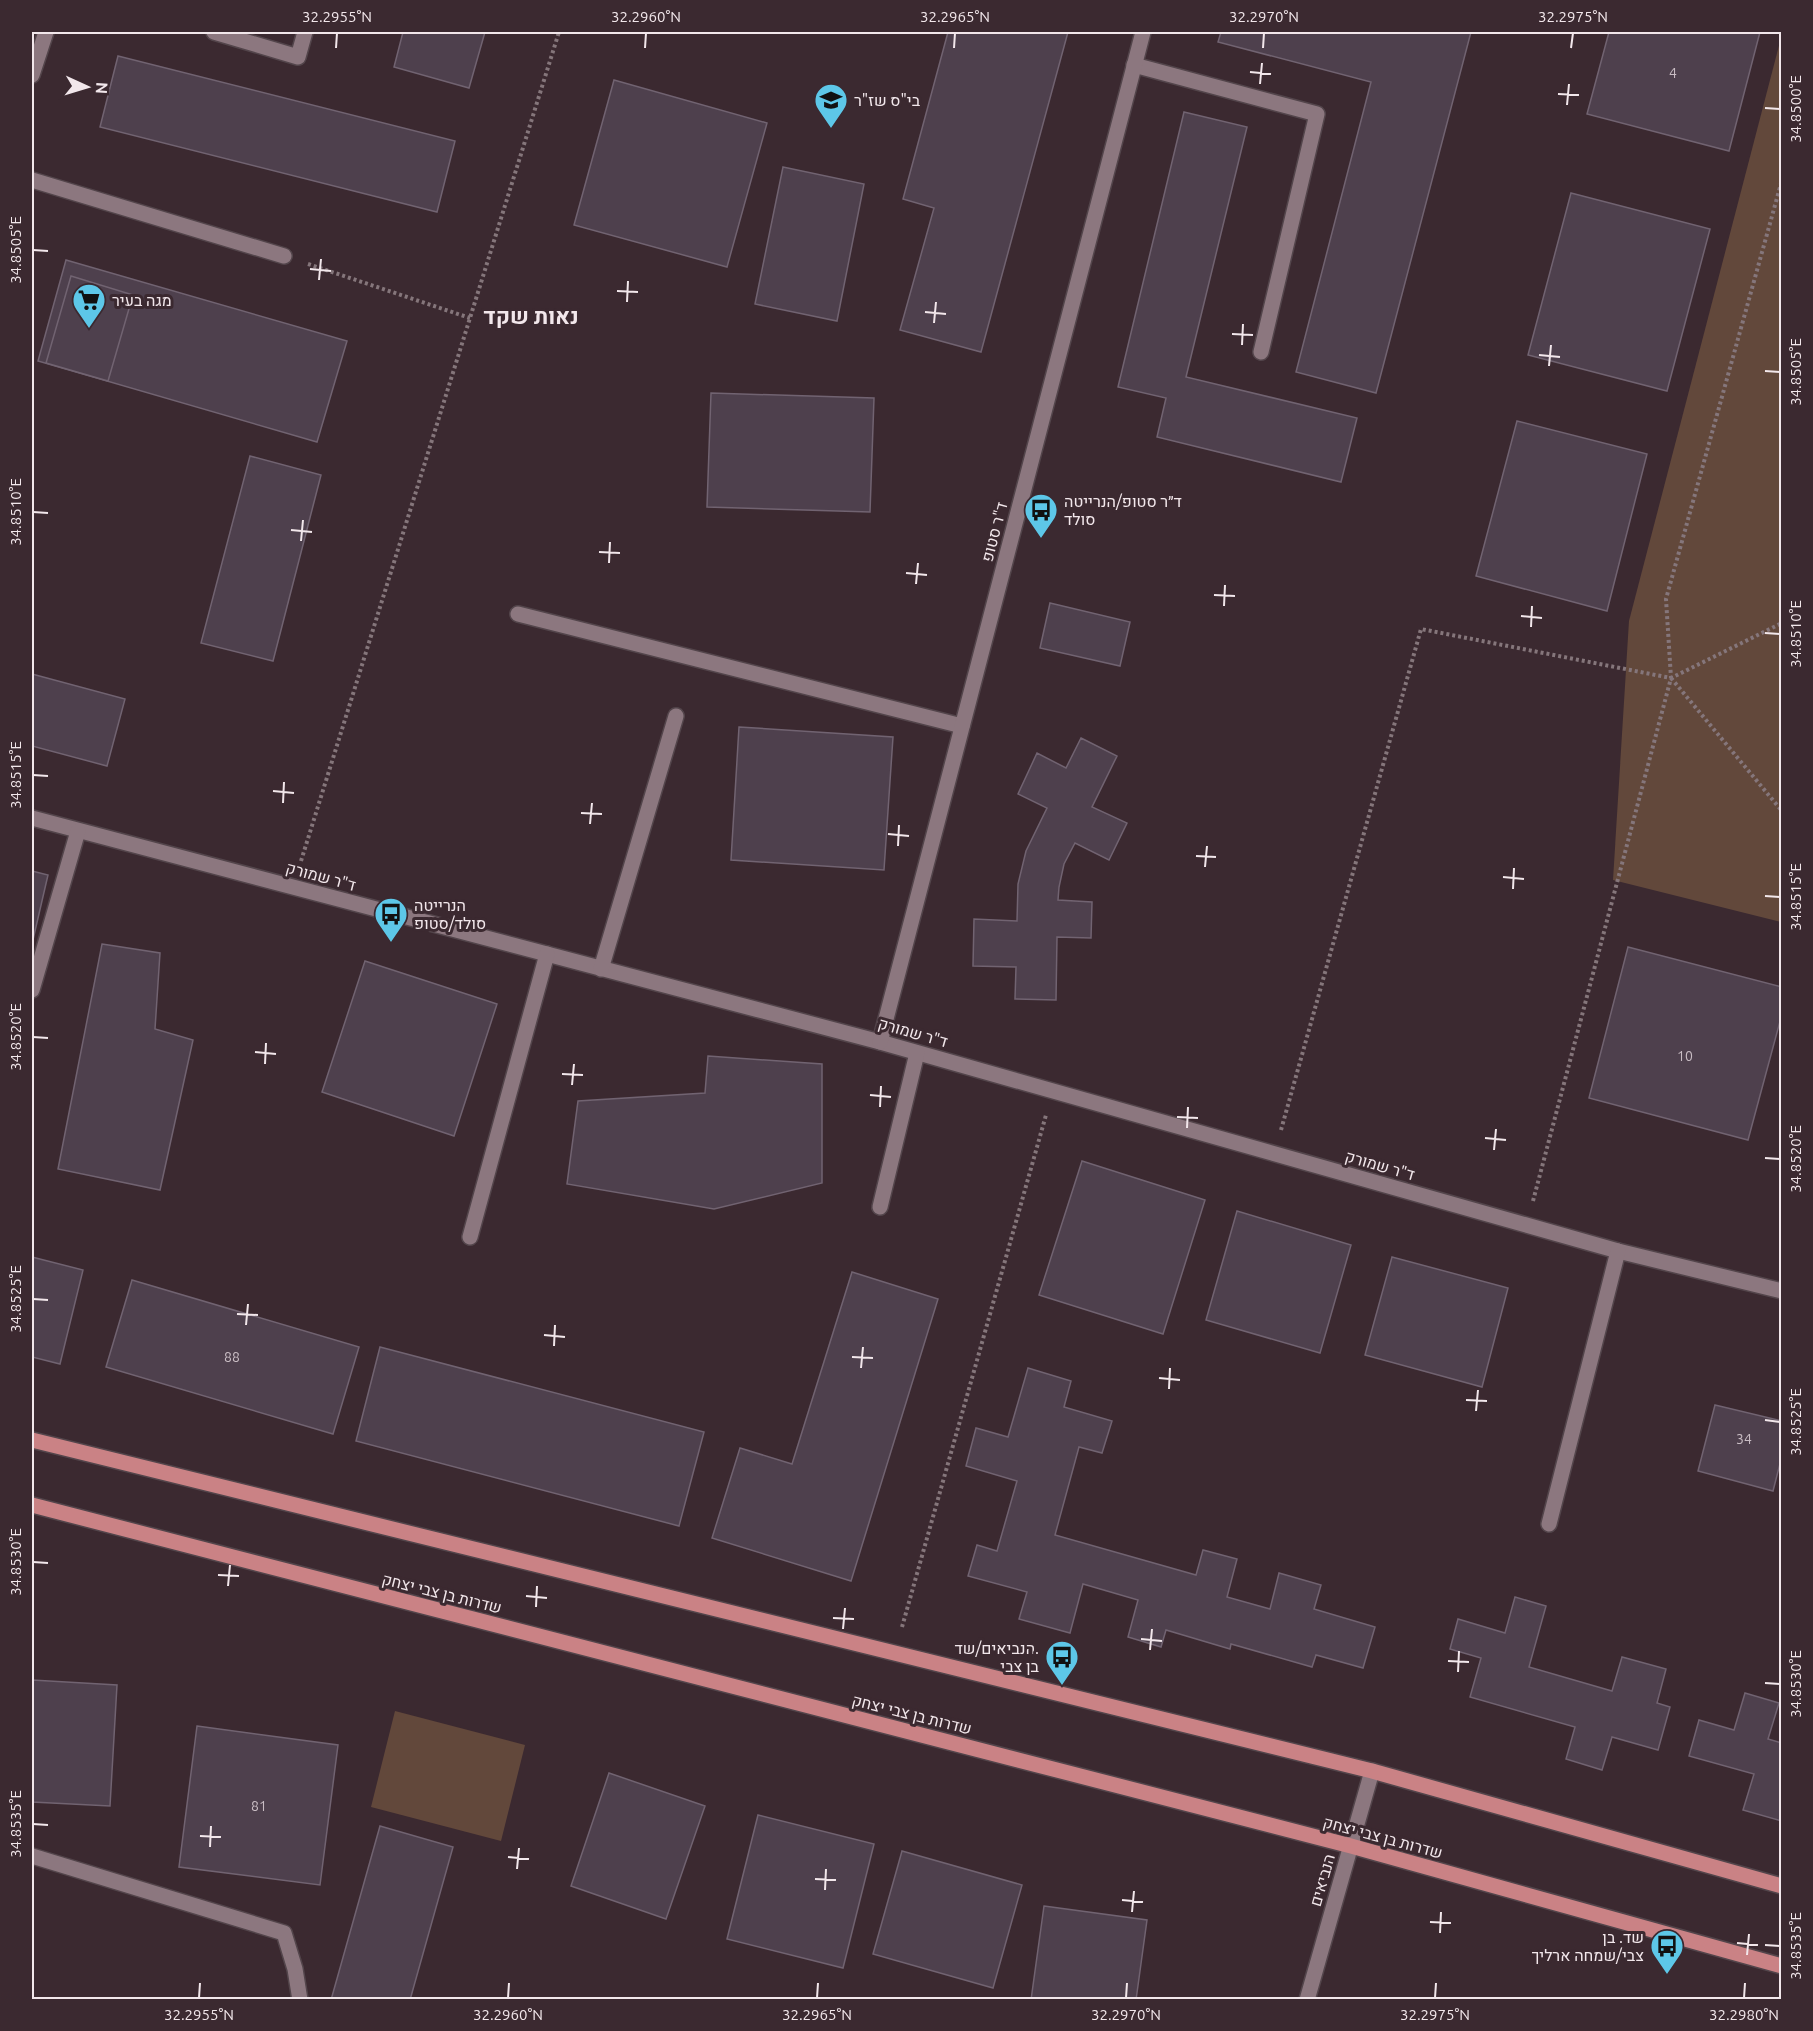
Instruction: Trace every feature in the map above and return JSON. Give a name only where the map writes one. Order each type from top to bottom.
[{"type":"main road","points":[[32,1440],[1372,1771],[1782,1886]]},
{"type":"main road","name":"שדרות בן צבי יצחק","points":[[32,1505],[1351,1846],[1782,1966]]},
{"type":"street","points":[[32,75],[46,32]]},
{"type":"street","points":[[214,32],[298,57],[305,32]]},
{"type":"street","name":"ד\"ר סטופ","points":[[880,1042],[1143,32]]},
{"type":"street","points":[[1134,65],[1317,114],[1261,352]]},
{"type":"street","points":[[32,180],[284,256]]},
{"type":"street","points":[[518,614],[962,726]]},
{"type":"street","points":[[601,969],[676,716]]},
{"type":"street","name":"ד\"ר שמורק","points":[[32,818],[880,1042],[1618,1251],[1782,1291]]},
{"type":"street","points":[[32,990],[78,831]]},
{"type":"street","points":[[470,1237],[547,954]]},
{"type":"street","points":[[880,1207],[917,1053]]},
{"type":"street","points":[[1549,1524],[1618,1251]]},
{"type":"street","name":"הנביאים","points":[[1307,2000],[1372,1771]]},
{"type":"street","points":[[32,1856],[284,1932],[295,1970],[300,2000]]},
{"type":"path","points":[[292,888],[559,32]]},
{"type":"path","points":[[1527,1225],[1671,678],[1666,598],[1782,180]]},
{"type":"path","points":[[284,256],[470,318]]},
{"type":"path","points":[[1274,1154],[1421,629],[1671,678],[1782,623]]},
{"type":"path","points":[[1671,678],[1782,811]]},
{"type":"path","points":[[895,1652],[1053,1091]]},
{"type":"shaded area","points":[[1781,38],[1782,922],[1613,880],[1629,621]]},
{"type":"shaded area","points":[[395,1711],[525,1745],[501,1841],[371,1807]]},
{"type":"building","points":[[403,32],[485,32],[469,88],[394,67]]},
{"type":"building","points":[[948,32],[1068,32],[981,352],[900,330],[934,208],[903,199]]},
{"type":"building","points":[[1221,32],[1471,32],[1376,393],[1296,372],[1371,82],[1218,42]]},
{"type":"building","points":[[1609,32],[1760,32],[1729,151],[1587,114]]},
{"type":"building","points":[[118,56],[455,141],[437,212],[100,127]]},
{"type":"building","points":[[614,80],[767,123],[727,267],[574,225]]},
{"type":"building","points":[[1184,112],[1247,127],[1186,377],[1357,418],[1341,482],[1157,437],[1166,398],[1118,387]]},
{"type":"building","points":[[783,167],[864,184],[837,321],[755,304]]},
{"type":"building","points":[[1571,193],[1710,229],[1667,391],[1528,355]]},
{"type":"building","points":[[66,260],[347,341],[317,442],[38,361]]},
{"type":"building","name":"מגה בעיר","points":[[71,276],[133,295],[108,381],[46,363]]},
{"type":"building","points":[[711,393],[874,398],[870,512],[707,507]]},
{"type":"building","points":[[1517,421],[1647,454],[1607,611],[1476,576]]},
{"type":"building","points":[[250,456],[321,475],[273,661],[201,643]]},
{"type":"building","points":[[1050,603],[1130,622],[1120,666],[1040,648]]},
{"type":"building","points":[[32,674],[125,699],[107,766],[32,746]]},
{"type":"building","points":[[739,727],[893,737],[884,870],[731,860]]},
{"type":"building","points":[[1081,738],[1117,756],[1092,807],[1127,823],[1109,860],[1075,843],[1064,864],[1058,900],[1092,902],[1091,938],[1057,937],[1056,1000],[1015,999],[1016,967],[973,966],[974,919],[1017,921],[1018,884],[1026,851],[1047,808],[1018,794],[1037,753],[1066,768]]},
{"type":"building","points":[[32,871],[48,875],[32,944]]},
{"type":"building","points":[[102,944],[160,953],[155,1029],[193,1040],[160,1190],[58,1169]]},
{"type":"building","points":[[1628,947],[1782,987],[1782,1014],[1748,1140],[1589,1098]]},
{"type":"building","points":[[365,961],[497,1004],[454,1136],[322,1092]]},
{"type":"building","points":[[708,1056],[822,1064],[822,1183],[714,1209],[567,1184],[578,1101],[705,1093]]},
{"type":"building","points":[[1082,1161],[1205,1200],[1163,1334],[1039,1295]]},
{"type":"building","points":[[1237,1211],[1351,1245],[1320,1353],[1206,1320]]},
{"type":"building","points":[[32,1257],[83,1270],[60,1364],[32,1357]]},
{"type":"building","points":[[1392,1257],[1508,1288],[1482,1387],[1365,1355]]},
{"type":"building","points":[[852,1272],[938,1299],[851,1581],[712,1538],[740,1448],[792,1464]]},
{"type":"building","points":[[132,1280],[359,1347],[333,1434],[106,1367]]},
{"type":"building","points":[[380,1347],[704,1432],[679,1526],[356,1441]]},
{"type":"building","points":[[1028,1368],[1071,1381],[1064,1407],[1112,1421],[1102,1453],[1079,1447],[1055,1535],[1196,1575],[1203,1550],[1237,1559],[1227,1597],[1270,1609],[1279,1573],[1321,1585],[1314,1609],[1375,1627],[1363,1668],[1316,1655],[1312,1667],[1231,1644],[1230,1649],[1166,1630],[1161,1647],[1128,1637],[1138,1600],[1083,1584],[1070,1633],[1019,1619],[1027,1592],[968,1576],[977,1545],[997,1551],[1017,1481],[966,1466],[976,1428],[1008,1437]]},
{"type":"building","points":[[1715,1405],[1782,1421],[1782,1456],[1773,1491],[1698,1471]]},
{"type":"building","points":[[1515,1597],[1546,1606],[1529,1667],[1612,1691],[1622,1657],[1666,1669],[1657,1703],[1670,1707],[1658,1750],[1612,1737],[1602,1770],[1566,1759],[1575,1727],[1470,1697],[1481,1658],[1450,1649],[1458,1619],[1505,1633]]},
{"type":"building","points":[[32,1680],[117,1685],[110,1806],[32,1802]]},
{"type":"building","points":[[1745,1693],[1779,1703],[1768,1739],[1782,1743],[1782,1821],[1743,1810],[1754,1774],[1689,1756],[1699,1720],[1734,1730]]},
{"type":"building","points":[[197,1726],[338,1745],[320,1885],[179,1867]]},
{"type":"building","points":[[609,1773],[705,1806],[666,1919],[571,1886]]},
{"type":"building","points":[[758,1815],[874,1844],[843,1968],[727,1939]]},
{"type":"building","points":[[380,1826],[453,1847],[410,2000],[331,2000]]},
{"type":"building","points":[[902,1851],[1022,1885],[993,1988],[873,1954]]},
{"type":"building","points":[[1044,1906],[1147,1920],[1136,2000],[1031,2000]]},
{"type":"place","name":"בי\"ס שז\"ר","points":[[831,129]]},
{"type":"place","name":"מגה בעיר","points":[[89,329]]},
{"type":"place","name":"ד״ר סטופ/הנרייטה סולד","points":[[1041,539]]},
{"type":"place","name":"הנרייטה סולד/סטופ","points":[[391,943]]},
{"type":"place","name":"הנביאים/שד. בן צבי","points":[[1062,1686]]},
{"type":"place","name":"שד. בן צבי/שמחה ארליך","points":[[1667,1975]]},
{"type":"district","name":"נאות שקד","points":[[531,316]]}]
